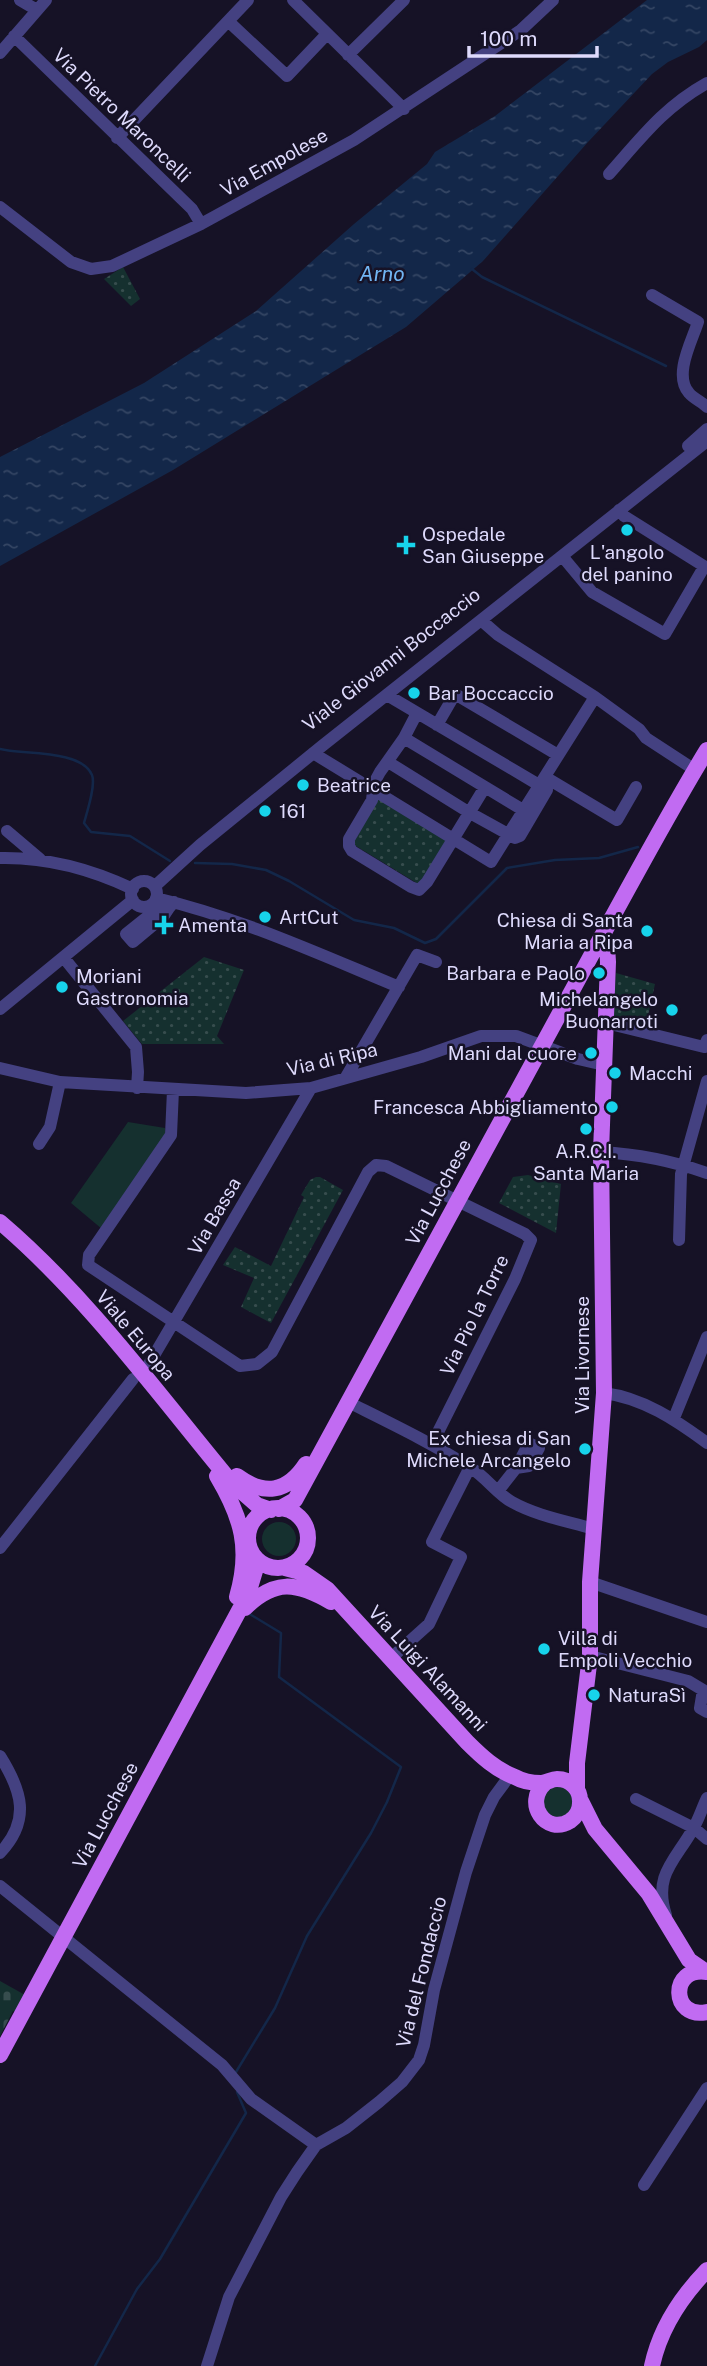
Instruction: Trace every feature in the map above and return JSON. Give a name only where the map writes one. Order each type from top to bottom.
[{"type":"main road","points":[[626,888],[707,750]]},
{"type":"main road","name":"Via Lucchese","points":[[0,2055],[248,1594],[255,1571],[249,1542],[251,1527],[259,1516],[295,1500],[626,888]]},
{"type":"main road","name":"Via Livornese","points":[[579,1795],[579,1739],[590,1656],[590,1582],[604,1393],[601,1152],[608,962],[626,888]]},
{"type":"main road","points":[[593,953],[601,944],[605,944],[608,962]]},
{"type":"main road","name":"Viale Europa","points":[[0,1222],[71,1290],[232,1483],[257,1505],[275,1509]]},
{"type":"main road","points":[[198,1442],[254,1488],[281,1488],[299,1475],[318,1441],[348,1402]]},
{"type":"main road","points":[[198,1442],[230,1498],[239,1517],[243,1536],[243,1578],[211,1661]]},
{"type":"main road","name":"Viale Europa","points":[[232,1483],[245,1507],[251,1527]]},
{"type":"main road","points":[[275,1509],[287,1510],[301,1519],[306,1526],[308,1542]]},
{"type":"main road","name":"Via Lucchese","points":[[248,1594],[261,1579],[298,1561],[308,1542]]},
{"type":"main road","name":"Via Luigi Alamanni","points":[[308,1542],[310,1555],[327,1589]]},
{"type":"main road","points":[[254,1556],[268,1566],[280,1568]]},
{"type":"main road","name":"Via Luigi Alamanni","points":[[280,1568],[304,1573],[327,1589],[467,1742],[524,1790],[535,1803]]},
{"type":"main road","points":[[227,1633],[252,1601],[281,1586],[294,1586],[310,1591],[348,1612]]},
{"type":"main road","name":"Via Luigi Alamanni","points":[[505,1774],[545,1783]]},
{"type":"main road","points":[[607,1845],[584,1830],[546,1821],[540,1816],[535,1803],[537,1792],[545,1783],[559,1779],[573,1784],[589,1820],[649,1894],[693,1965],[706,1971]]},
{"type":"main road","points":[[560,1824],[572,1819],[580,1808],[579,1795]]},
{"type":"main road","points":[[680,1947],[684,1969],[679,1996],[684,2007],[703,2015]]},
{"type":"main road","points":[[681,1983],[691,1973],[706,1971]]},
{"type":"main road","points":[[652,2366],[673,2312],[707,2270]]},
{"type":"street","points":[[20,0],[37,10]]},
{"type":"street","points":[[0,53],[46,0]]},
{"type":"street","points":[[117,138],[248,0]]},
{"type":"street","points":[[293,0],[404,109]]},
{"type":"street","points":[[348,55],[404,0]]},
{"type":"street","name":"Via Empolese","points":[[0,207],[71,262],[91,269],[112,266],[201,224],[354,140],[521,30],[545,2]]},
{"type":"street","points":[[228,21],[287,76],[327,34]]},
{"type":"street","name":"Via Pietro Maroncelli","points":[[14,36],[192,209],[201,224]]},
{"type":"street","points":[[609,174],[664,112],[707,83]]},
{"type":"street","points":[[652,295],[698,322],[683,368],[684,380],[688,392],[705,404]]},
{"type":"street","name":"Viale Giovanni Boccaccio","points":[[155,892],[225,817],[251,794],[470,622],[707,429]]},
{"type":"street","name":"Viale Giovanni Boccaccio","points":[[200,845],[707,441]]},
{"type":"street","points":[[562,556],[592,592],[665,634],[706,567],[624,516],[620,510]]},
{"type":"street","points":[[482,621],[498,635],[595,697],[639,729],[646,738],[695,770]]},
{"type":"street","points":[[437,725],[455,694],[558,755]]},
{"type":"street","points":[[387,695],[437,725],[618,820],[636,787]]},
{"type":"street","points":[[313,753],[491,862],[595,697]]},
{"type":"street","points":[[417,713],[404,738],[380,772],[372,800],[349,839],[352,851],[419,890],[427,882],[485,787]]},
{"type":"street","points":[[404,738],[523,810]]},
{"type":"street","points":[[388,762],[515,838],[520,836],[547,790],[542,781]]},
{"type":"street","points":[[7,831],[40,859]]},
{"type":"street","points":[[0,858],[40,859],[80,869],[133,894],[143,906],[151,905],[155,892]]},
{"type":"street","points":[[0,1009],[64,958],[133,894],[138,883],[145,881],[171,905],[274,934],[399,987]]},
{"type":"street","points":[[346,1077],[417,955],[436,962]]},
{"type":"street","points":[[64,958],[136,1047],[137,1088]]},
{"type":"street","points":[[606,1023],[704,1047],[707,1040]]},
{"type":"street","name":"Via di Ripa","points":[[0,1068],[60,1082],[246,1093],[311,1088],[421,1057],[481,1036],[516,1036],[578,1059],[604,1065]]},
{"type":"street","points":[[679,1240],[681,1174],[707,1081]]},
{"type":"street","points":[[39,1144],[50,1127],[60,1082]]},
{"type":"street","name":"Via Bassa","points":[[149,1364],[311,1088]]},
{"type":"street","points":[[173,1090],[171,1135],[89,1255],[88,1265],[174,1323]]},
{"type":"street","points":[[601,1152],[625,1153],[707,1173]]},
{"type":"street","name":"Via Pio la Torre","points":[[174,1323],[240,1366],[257,1364],[266,1359],[368,1172],[376,1165],[386,1166],[525,1234],[531,1240],[515,1279],[432,1444]]},
{"type":"street","points":[[674,1418],[707,1337]]},
{"type":"street","points":[[0,1548],[134,1379]]},
{"type":"street","points":[[604,1393],[620,1394],[674,1418],[707,1443]]},
{"type":"street","points":[[348,1402],[432,1444],[470,1467],[486,1477],[510,1501],[534,1512],[594,1529]]},
{"type":"street","points":[[390,1659],[429,1624],[461,1558],[432,1542],[470,1467]]},
{"type":"street","points":[[498,1491],[516,1468]]},
{"type":"street","points":[[590,1582],[707,1622]]},
{"type":"street","points":[[590,1656],[688,1681],[703,1690],[700,1708],[707,1712]]},
{"type":"street","points":[[0,1756],[17,1788],[21,1811],[16,1832],[0,1853]]},
{"type":"street","name":"Via del Fondaccio","points":[[316,2145],[346,2129],[379,2102],[402,2082],[419,2060],[436,1979],[466,1872],[485,1815],[505,1774]]},
{"type":"street","points":[[670,1927],[661,1890],[667,1868],[694,1828],[707,1798]]},
{"type":"street","points":[[636,1799],[694,1828],[707,1839]]},
{"type":"street","points":[[634,1874],[653,1878],[667,1868]]},
{"type":"street","points":[[0,1886],[222,2065],[251,2099],[316,2145],[281,2197],[243,2268],[229,2297],[207,2366]]},
{"type":"street","points":[[644,2185],[707,2088]]},
{"type":"green space","points":[[123,267],[140,299],[131,306],[104,279]]},
{"type":"green space","points":[[377,796],[449,841],[420,885],[351,843]]},
{"type":"green space","points":[[204,957],[244,970],[217,1036],[224,1044],[142,1044],[123,1021]]},
{"type":"green space","points":[[616,973],[655,984],[645,1029],[613,1022]]},
{"type":"green space","points":[[128,1122],[165,1128],[166,1137],[102,1229],[71,1203]]},
{"type":"green space","points":[[528,1175],[561,1184],[556,1233],[499,1203],[513,1177]]},
{"type":"green space","points":[[316,1177],[343,1190],[271,1323],[241,1307],[254,1278],[223,1265],[235,1247],[271,1266],[304,1197],[301,1195],[310,1180]]},
{"type":"green space","points":[[279,1522],[291,1527],[296,1539],[291,1551],[279,1556],[267,1551],[262,1539],[267,1527]]},
{"type":"green space","points":[[558,1787],[564,1788],[572,1796],[572,1808],[564,1816],[558,1817],[552,1816],[544,1808],[543,1802],[544,1796],[552,1788]]},
{"type":"green space","points":[[0,1981],[25,1995],[0,2036]]},
{"type":"water","name":"Arno","points":[[647,0],[707,0],[707,40],[652,74],[483,261],[406,327],[173,470],[0,566],[0,457],[144,383],[256,311],[427,164],[435,152],[495,116]]},
{"type":"waterway","points":[[472,269],[482,277],[666,366]]},
{"type":"waterway","points":[[0,749],[50,754],[76,761],[86,767],[92,775],[93,785],[84,823],[91,832],[130,836],[170,861]]},
{"type":"waterway","points":[[195,863],[232,864],[266,870],[354,920],[394,928],[425,943],[436,939],[507,868],[555,860],[599,858],[638,847]]},
{"type":"waterway","points":[[236,2072],[275,2008],[307,1936],[371,1833],[401,1767],[279,1677],[281,1633],[248,1613]]},
{"type":"waterway","points":[[95,2366],[137,2289],[160,2259],[246,2113],[237,2092]]},
{"type":"place","name":"L'angolo del panino","points":[[627,530]]},
{"type":"place","name":"Ospedale San Giuseppe","points":[[406,545]]},
{"type":"place","name":"Bar Boccaccio","points":[[414,693]]},
{"type":"place","name":"Beatrice","points":[[303,785]]},
{"type":"place","name":"161","points":[[265,811]]},
{"type":"place","name":"ArtCut","points":[[265,917]]},
{"type":"place","name":"Amenta","points":[[164,925]]},
{"type":"place","name":"Chiesa di Santa Maria a Ripa","points":[[647,931]]},
{"type":"place","name":"Barbara e Paolo","points":[[599,973]]},
{"type":"place","name":"Moriani Gastronomia","points":[[62,987]]},
{"type":"place","name":"Michelangelo Buonarroti","points":[[672,1010]]},
{"type":"place","name":"Mani dal cuore","points":[[591,1053]]},
{"type":"place","name":"Macchi","points":[[615,1073]]},
{"type":"place","name":"Francesca Abbigliamento","points":[[612,1107]]},
{"type":"place","name":"A.R.C.I. Santa Maria","points":[[586,1129]]},
{"type":"place","name":"Ex chiesa di San Michele Arcangelo","points":[[585,1449]]},
{"type":"place","name":"Villa di Empoli Vecchio","points":[[544,1649]]},
{"type":"place","name":"NaturaSì","points":[[594,1695]]}]
